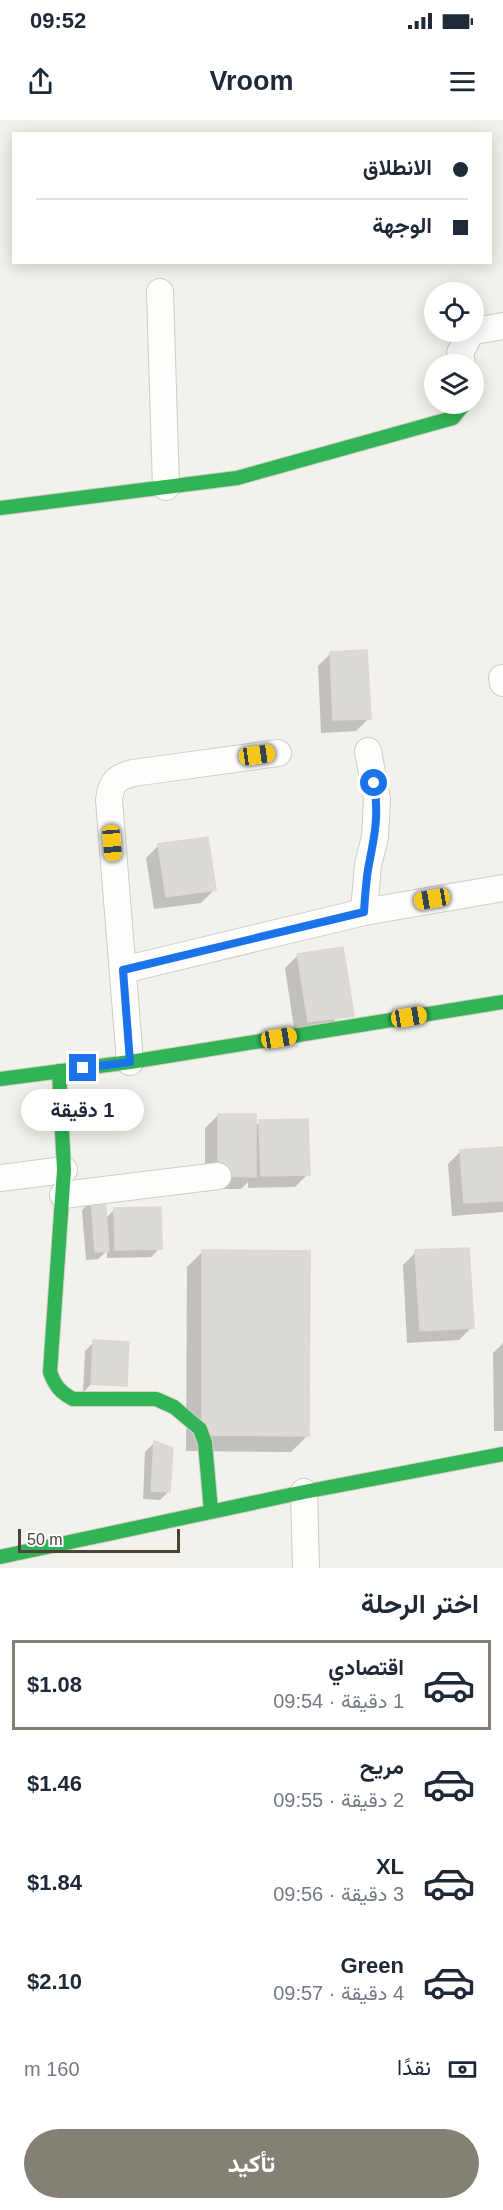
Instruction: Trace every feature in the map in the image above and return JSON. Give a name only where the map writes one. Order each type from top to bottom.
[{"type":"street","points":[[160,292],[166,487]]},
{"type":"street","points":[[484,329],[503,326]]},
{"type":"street","points":[[0,508],[237,478],[422,428],[453,418],[456,414]]},
{"type":"street","points":[[502,678],[503,683]]},
{"type":"street","points":[[364,912],[368,866],[375,837],[377,799],[368,751]]},
{"type":"street","points":[[130,1062],[109,800],[114,780],[133,773],[278,753]]},
{"type":"street","points":[[123,970],[364,912],[503,888]]},
{"type":"street","points":[[0,1079],[130,1062],[503,1002]]},
{"type":"street","points":[[59,1071],[64,1170],[50,1372],[55,1386],[73,1399],[156,1399],[174,1407],[200,1429],[205,1443],[211,1511]]},
{"type":"street","points":[[0,1178],[64,1170]]},
{"type":"street","points":[[63,1195],[218,1176]]},
{"type":"street","points":[[0,1557],[304,1492],[502,1461]]},
{"type":"street","points":[[304,1492],[306,1568]]},
{"type":"building","points":[[367,650],[371,719],[333,720],[330,652]]},
{"type":"building","points":[[208,837],[216,890],[166,897],[158,844]]},
{"type":"building","points":[[343,947],[354,1016],[308,1022],[297,954]]},
{"type":"building","points":[[218,1114],[256,1114],[256,1177],[218,1176]]},
{"type":"building","points":[[308,1119],[310,1175],[261,1176],[259,1120]]},
{"type":"building","points":[[503,1147],[503,1201],[464,1203],[460,1150]]},
{"type":"building","points":[[105,1199],[109,1251],[95,1252],[91,1200]]},
{"type":"building","points":[[161,1207],[162,1249],[115,1250],[114,1208]]},
{"type":"building","points":[[469,1248],[474,1328],[420,1331],[415,1250]]},
{"type":"building","points":[[202,1250],[310,1251],[309,1436],[202,1435]]},
{"type":"building","points":[[93,1340],[129,1342],[127,1386],[91,1384]]},
{"type":"building","points":[[154,1441],[173,1448],[170,1492],[151,1491]]},
{"type":"traffic: fast","points":[[0,508],[237,478],[453,418],[456,414]]},
{"type":"traffic: fast","points":[[0,1079],[130,1062],[503,1002]]},
{"type":"traffic: fast","points":[[59,1071],[64,1170],[50,1372],[59,1388],[73,1399],[156,1399],[174,1407],[200,1429],[205,1443],[211,1511]]},
{"type":"traffic: fast","points":[[0,1557],[304,1492],[503,1454]]},
{"type":"route","points":[[83,1068],[130,1062],[123,970],[364,912],[368,866],[375,837],[377,799],[374,783]]}]
